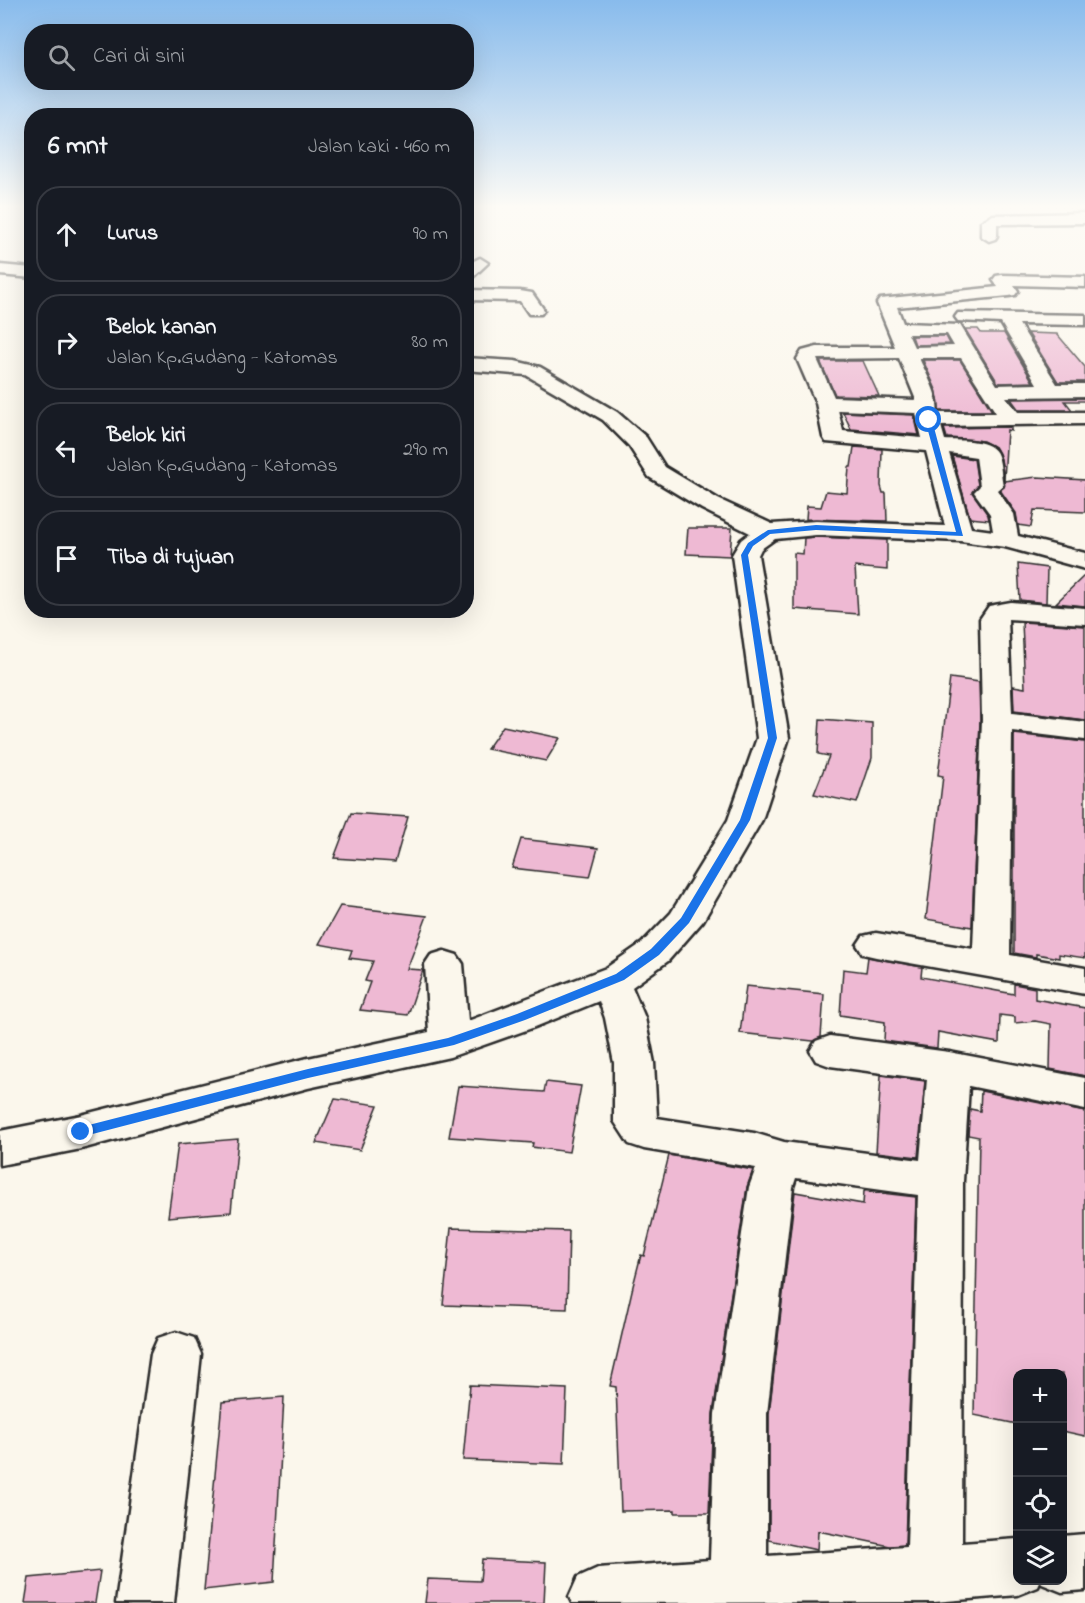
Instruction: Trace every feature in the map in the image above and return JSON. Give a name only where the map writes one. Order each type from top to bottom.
[{"type":"street","points":[[960,534],[935,445],[939,404],[908,353],[886,303],[1085,282]]},
{"type":"street","points":[[1005,290],[1037,298]]},
{"type":"street","points":[[1005,290],[1051,390]]},
{"type":"street","points":[[474,295],[526,297],[535,310]]},
{"type":"street","points":[[964,317],[1018,321],[1085,320]]},
{"type":"street","points":[[897,328],[953,329],[966,352],[1013,420]]},
{"type":"street","points":[[966,352],[809,355],[807,359],[826,403],[834,437],[935,445],[987,454],[990,466],[989,488],[1005,520],[1006,540]]},
{"type":"street","points":[[474,365],[533,371],[610,416],[638,442],[657,472],[710,504],[768,532]]},
{"type":"street","points":[[826,403],[939,404],[994,394],[1085,390]]},
{"type":"street","points":[[939,404],[1013,420],[1085,418]]},
{"type":"street","points":[[0,1148],[81,1132],[308,1073],[450,1042],[521,1017],[620,977],[655,952],[685,921],[745,820],[772,738],[745,555],[750,544],[768,532],[816,528],[960,534],[1006,540],[1085,561]]},
{"type":"street","points":[[991,964],[997,720],[994,620],[996,614],[1023,610],[1085,616]]},
{"type":"street","points":[[997,720],[1085,731]]},
{"type":"street","points":[[876,945],[1085,981]]},
{"type":"street","points":[[444,964],[450,1042]]},
{"type":"street","points":[[610,980],[625,1018],[634,1063],[635,1121],[644,1132],[754,1150],[784,1159],[940,1181]]},
{"type":"street","points":[[830,1051],[950,1067],[1085,1094]]},
{"type":"street","points":[[934,1574],[940,1181],[950,1067]]},
{"type":"street","points":[[738,1588],[741,1414],[771,1187],[784,1159]]},
{"type":"street","points":[[145,1603],[176,1354]]},
{"type":"street","points":[[1067,1564],[1085,1562]]},
{"type":"street","points":[[598,1597],[1013,1567]]},
{"type":"building","points":[[965,329],[978,329],[981,333],[1004,333],[1033,382],[998,383]]},
{"type":"building","points":[[1028,333],[1057,334],[1085,367],[1085,382],[1058,382]]},
{"type":"building","points":[[912,336],[946,336],[950,344],[915,345]]},
{"type":"building","points":[[923,360],[960,360],[992,411],[939,411],[937,392]]},
{"type":"building","points":[[820,361],[863,361],[879,396],[835,395]]},
{"type":"building","points":[[1085,398],[1085,401],[1065,401],[1072,410],[1019,410],[1011,399]]},
{"type":"building","points":[[843,412],[914,415],[919,435],[851,429]]},
{"type":"building","points":[[1011,427],[1011,431],[1007,430],[1004,480],[1001,459],[996,448],[983,441],[947,438],[944,428]]},
{"type":"building","points":[[854,447],[882,449],[881,486],[883,493],[886,493],[887,521],[806,519],[807,506],[821,507],[826,491],[847,493],[849,467],[851,467]]},
{"type":"building","points":[[952,456],[974,459],[978,485],[972,492],[989,520],[970,518]]},
{"type":"building","points":[[1037,477],[1085,480],[1085,512],[1034,510],[1031,527],[1018,525],[1016,513],[1000,490],[1004,487],[1004,481]]},
{"type":"building","points":[[688,528],[732,528],[730,556],[686,554]]},
{"type":"building","points":[[804,538],[887,540],[887,570],[855,567],[858,614],[794,609],[794,553],[803,554]]},
{"type":"building","points":[[1018,564],[1047,568],[1046,603],[1020,600]]},
{"type":"building","points":[[1085,575],[1085,606],[1056,603]]},
{"type":"building","points":[[1022,622],[1085,626],[1085,720],[1014,711],[1013,686],[1025,688]]},
{"type":"building","points":[[950,678],[979,682],[980,720],[972,927],[926,919],[943,776],[938,775]]},
{"type":"building","points":[[820,719],[872,723],[872,758],[857,803],[814,794],[829,756],[818,754]]},
{"type":"building","points":[[503,726],[560,738],[546,761],[487,749]]},
{"type":"building","points":[[1014,734],[1085,742],[1085,958],[1059,954],[1059,958],[1036,954],[1036,957],[1014,953]]},
{"type":"building","points":[[351,813],[408,817],[395,862],[334,858]]},
{"type":"building","points":[[521,839],[598,848],[590,877],[512,868]]},
{"type":"building","points":[[340,906],[427,916],[407,969],[423,970],[408,1015],[360,1010],[370,982],[365,981],[373,961],[349,958],[352,950],[319,944]]},
{"type":"building","points":[[868,957],[922,967],[921,977],[1014,994],[1014,984],[1035,988],[1035,999],[1085,1008],[1085,1076],[1050,1069],[1051,1024],[1035,1021],[1015,1023],[1015,1017],[1000,1015],[999,1043],[938,1032],[937,1048],[884,1041],[885,1022],[840,1015],[843,969],[866,972]]},
{"type":"building","points":[[746,986],[824,994],[821,1037],[813,1041],[740,1033]]},
{"type":"building","points":[[881,1075],[925,1081],[918,1157],[876,1152]]},
{"type":"building","points":[[546,1082],[581,1086],[569,1152],[532,1147],[533,1143],[449,1137],[458,1086],[544,1092]]},
{"type":"building","points":[[981,1091],[1085,1112],[1085,1436],[1067,1432],[1067,1369],[1013,1369],[1013,1423],[974,1415],[979,1137],[968,1135],[970,1109],[980,1111]]},
{"type":"building","points":[[335,1099],[378,1105],[360,1150],[316,1143]]},
{"type":"building","points":[[238,1139],[231,1212],[168,1217],[178,1144]]},
{"type":"building","points":[[669,1155],[753,1170],[747,1187],[713,1414],[709,1513],[675,1513],[675,1510],[621,1511],[616,1387],[610,1386],[633,1286],[641,1255],[644,1256]]},
{"type":"building","points":[[864,1191],[916,1197],[905,1545],[890,1546],[818,1531],[817,1550],[769,1540],[769,1414],[795,1192],[863,1204]]},
{"type":"building","points":[[451,1228],[569,1231],[567,1309],[443,1305]]},
{"type":"building","points":[[470,1385],[567,1389],[564,1464],[463,1460]]},
{"type":"building","points":[[284,1397],[274,1582],[204,1590],[222,1402]]},
{"type":"building","points":[[482,1559],[546,1562],[544,1603],[425,1603],[428,1579],[480,1581]]},
{"type":"building","points":[[100,1571],[95,1603],[25,1603],[29,1578]]},
{"type":"route","points":[[81,1132],[308,1073],[450,1042],[521,1017],[620,977],[655,952],[685,921],[745,820],[772,738],[745,555],[750,544],[768,532],[816,528],[867,528],[960,534],[929,420]]}]
